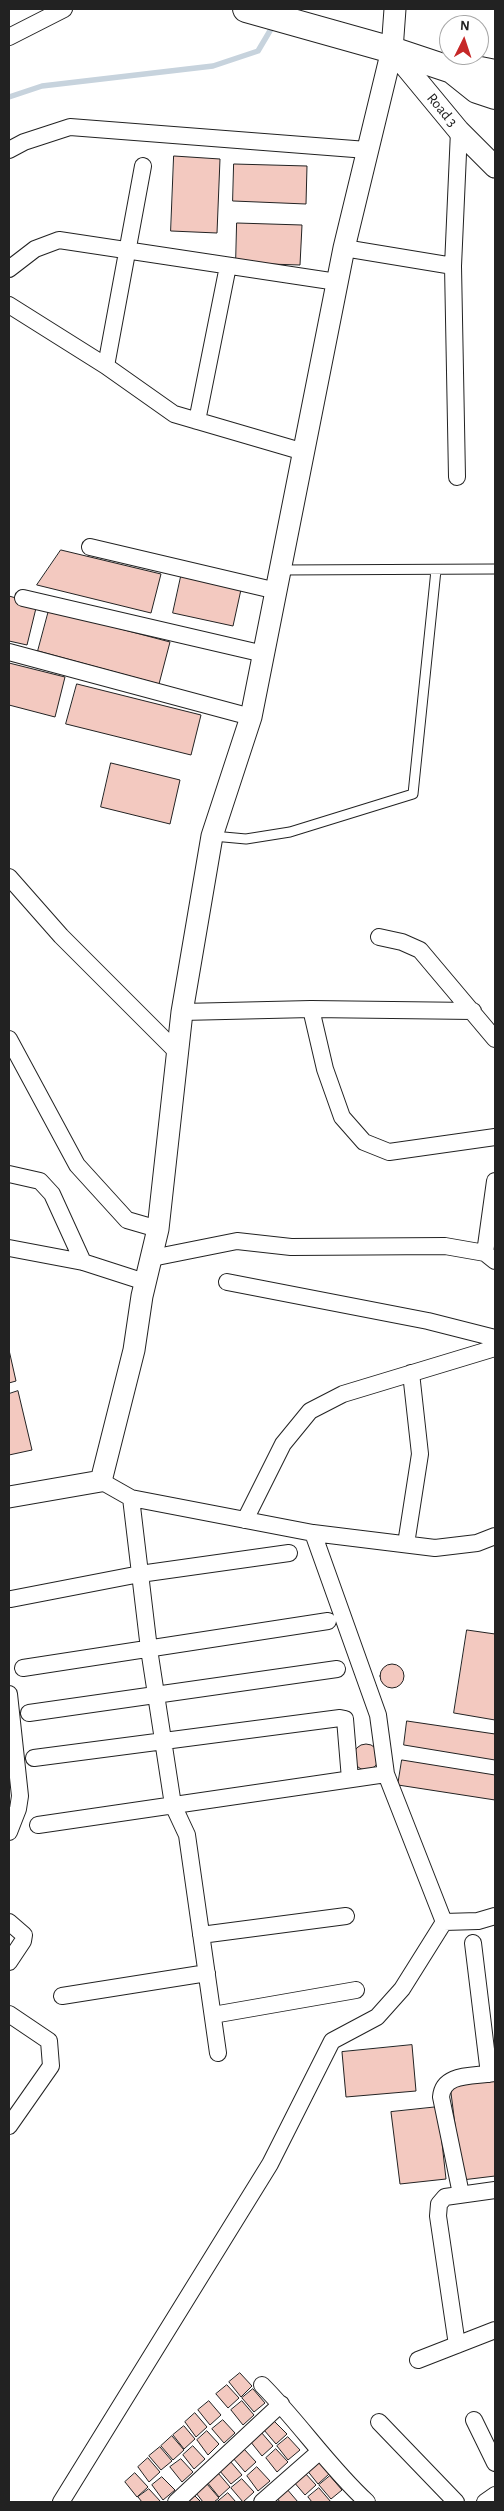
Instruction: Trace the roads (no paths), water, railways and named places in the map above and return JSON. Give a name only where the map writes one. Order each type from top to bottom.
[{"type":"main road","points":[[246,9],[298,22],[452,70],[480,70],[495,74]]},
{"type":"main road","points":[[452,70],[477,90],[495,96]]},
{"type":"street","points":[[9,37],[64,9]]},
{"type":"street","points":[[101,1481],[134,1350],[145,1282],[158,1228],[182,1012],[212,836],[251,717],[344,248],[392,50],[395,9]]},
{"type":"street","name":"Road 3","points":[[392,50],[459,131],[495,167]]},
{"type":"street","points":[[9,150],[24,142],[70,127],[367,150]]},
{"type":"street","points":[[457,477],[452,266],[459,131]]},
{"type":"street","points":[[106,366],[143,166]]},
{"type":"street","points":[[9,269],[35,249],[58,240],[337,282]]},
{"type":"street","points":[[344,248],[452,266]]},
{"type":"street","points":[[197,421],[228,266]]},
{"type":"street","points":[[9,305],[106,366],[174,414],[304,452]]},
{"type":"street","points":[[90,547],[276,591]]},
{"type":"street","points":[[23,598],[264,654]]},
{"type":"street","points":[[9,652],[251,717]]},
{"type":"street","points":[[9,877],[61,936],[178,1053]]},
{"type":"street","points":[[379,937],[402,942],[420,950],[495,1039]]},
{"type":"street","points":[[182,1012],[311,1009],[473,1012]]},
{"type":"street","points":[[311,1009],[325,1068],[342,1116],[364,1142],[389,1152],[495,1137]]},
{"type":"street","points":[[9,1038],[77,1164],[127,1220],[158,1228]]},
{"type":"street","points":[[9,1174],[40,1180],[52,1194],[83,1262]]},
{"type":"street","points":[[152,1258],[237,1241],[291,1247],[445,1246],[490,1257],[495,1181]]},
{"type":"street","points":[[9,1248],[83,1262],[145,1282]]},
{"type":"street","points":[[227,1282],[428,1321],[495,1338]]},
{"type":"street","points":[[245,1520],[283,1444],[310,1411],[343,1394],[495,1348]]},
{"type":"street","points":[[406,1544],[420,1454],[411,1373]]},
{"type":"street","points":[[9,1497],[101,1481],[131,1498],[313,1533],[436,1548],[477,1544],[495,1536]]},
{"type":"street","points":[[131,1498],[156,1696],[173,1805],[187,1835],[218,2053]]},
{"type":"street","points":[[313,1533],[316,1547],[344,1618],[378,1715],[386,1774],[444,1922]]},
{"type":"street","points":[[11,1599],[140,1574],[289,1553]]},
{"type":"street","points":[[23,1668],[328,1621]]},
{"type":"street","points":[[29,1713],[338,1669]]},
{"type":"street","points":[[9,1694],[20,1796],[18,1809],[9,1832]]},
{"type":"street","points":[[34,1758],[346,1719],[350,1779]]},
{"type":"street","points":[[38,1825],[386,1774]]},
{"type":"street","points":[[201,1935],[346,1916]]},
{"type":"street","points":[[444,1922],[478,1921],[495,1916]]},
{"type":"street","points":[[9,1922],[24,1935],[23,1941],[9,1962]]},
{"type":"street","points":[[61,2502],[270,2164],[332,2041],[377,2017],[402,1989],[444,1922]]},
{"type":"street","points":[[462,2194],[441,2097],[442,2086],[448,2080],[492,2074],[473,1943]]},
{"type":"street","points":[[62,1996],[206,1973]]},
{"type":"street","points":[[213,2015],[356,1990]]},
{"type":"street","points":[[9,2126],[51,2066],[48,2041],[11,2020]]},
{"type":"street","points":[[457,2345],[438,2216],[439,2204],[445,2197],[495,2190]]},
{"type":"street","points":[[418,2360],[495,2330]]},
{"type":"street","points":[[262,2385],[281,2404],[357,2499]]},
{"type":"street","points":[[176,2502],[281,2404]]},
{"type":"street","points":[[474,2420],[495,2463]]},
{"type":"street","points":[[379,2422],[456,2502]]},
{"type":"street","points":[[262,2502],[319,2452]]},
{"type":"street","points":[[485,2502],[495,2494]]},
{"type":"lane","points":[[281,570],[495,569]]},
{"type":"lane","points":[[212,836],[246,839],[290,832],[413,794],[436,570]]},
{"type":"waterway","points":[[9,97],[42,86],[213,66],[258,51],[274,24]]}]
